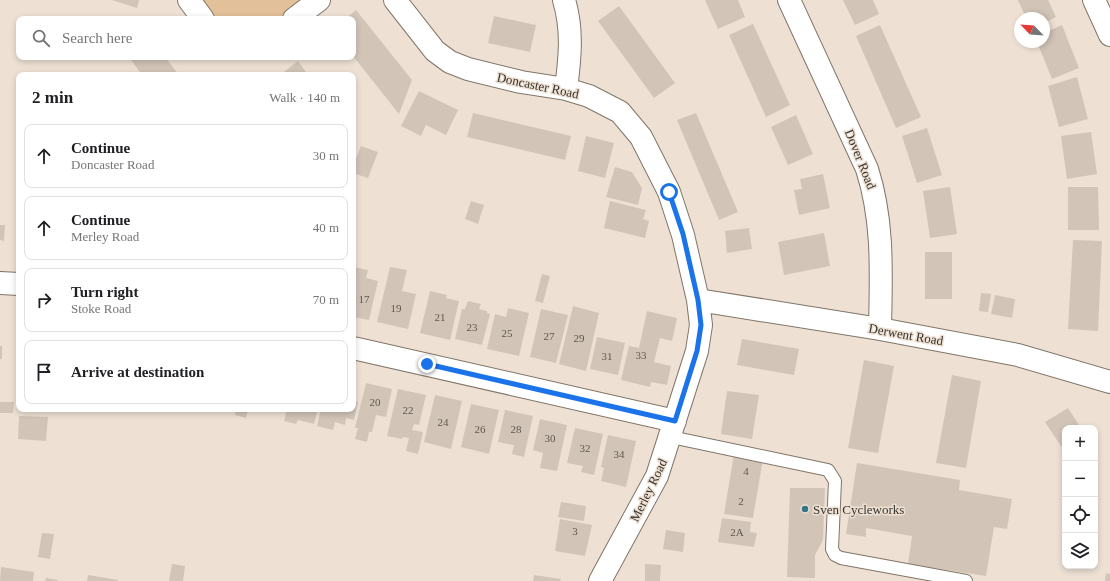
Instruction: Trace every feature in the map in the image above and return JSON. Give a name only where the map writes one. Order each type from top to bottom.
[{"type":"street","points":[[189,0],[201,16]]},
{"type":"street","points":[[298,16],[320,0]]},
{"type":"street","name":"Doncaster Road","points":[[395,0],[435,51],[450,62],[468,70],[521,82],[566,89],[589,96],[620,112],[641,137],[669,192],[683,234],[698,300]]},
{"type":"street","points":[[564,0],[569,16],[571,53],[566,89]]},
{"type":"street","name":"Dover Road","points":[[789,0],[868,169],[875,192],[881,243],[880,330]]},
{"type":"street","points":[[1094,0],[1110,35]]},
{"type":"street","points":[[0,283],[16,284]]},
{"type":"street","name":"Derwent Road","points":[[698,300],[880,330],[1018,355],[1110,382]]},
{"type":"street","name":"Merley Road","points":[[600,581],[651,488],[673,429],[697,351],[701,325],[698,300]]},
{"type":"street","points":[[356,349],[673,429]]},
{"type":"lane","points":[[673,429],[828,470],[835,482],[832,549],[835,554],[841,558],[966,581]]},
{"type":"shaded area","points":[[201,0],[304,0],[284,16],[214,16]]},
{"type":"building","points":[[112,0],[139,0],[137,8]]},
{"type":"building","points":[[705,0],[738,0],[745,17],[718,29]]},
{"type":"building","points":[[843,0],[873,0],[879,14],[855,25]]},
{"type":"building","points":[[1018,0],[1048,0],[1056,17],[1050,20],[1050,12],[1023,12]]},
{"type":"building","points":[[619,6],[675,83],[654,98],[598,21]]},
{"type":"building","points":[[356,10],[412,80],[399,114],[356,60],[356,16],[349,16]]},
{"type":"building","points":[[494,16],[536,25],[530,52],[488,43]]},
{"type":"building","points":[[753,24],[790,105],[766,117],[729,35]]},
{"type":"building","points":[[880,25],[921,117],[896,128],[856,36]]},
{"type":"building","points":[[1062,25],[1079,68],[1052,79],[1039,48],[1050,48],[1050,30]]},
{"type":"building","points":[[131,60],[167,60],[177,72],[140,72]]},
{"type":"building","points":[[298,61],[306,72],[284,72]]},
{"type":"building","points":[[1077,77],[1088,119],[1059,127],[1048,86]]},
{"type":"building","points":[[419,91],[458,110],[446,135],[426,125],[421,136],[401,126]]},
{"type":"building","points":[[473,113],[571,136],[565,160],[467,137]]},
{"type":"building","points":[[696,113],[738,212],[719,220],[677,120]]},
{"type":"building","points":[[796,115],[813,154],[788,165],[771,127]]},
{"type":"building","points":[[927,128],[942,175],[917,183],[902,136]]},
{"type":"building","points":[[1091,132],[1097,174],[1067,179],[1061,136]]},
{"type":"building","points":[[586,136],[614,143],[605,178],[578,171]]},
{"type":"building","points":[[361,146],[378,152],[368,178],[356,174],[356,159]]},
{"type":"building","points":[[615,167],[632,172],[642,188],[638,205],[606,197]]},
{"type":"building","points":[[823,174],[830,208],[799,215],[794,190],[802,189],[800,179]]},
{"type":"building","points":[[950,187],[957,234],[930,238],[923,191]]},
{"type":"building","points":[[1068,187],[1098,187],[1099,230],[1068,230]]},
{"type":"building","points":[[471,201],[484,205],[478,224],[465,219]]},
{"type":"building","points":[[610,201],[646,210],[643,219],[649,221],[645,238],[604,228]]},
{"type":"building","points":[[0,225],[5,225],[4,241],[0,240]]},
{"type":"building","points":[[749,228],[752,249],[727,253],[725,231]]},
{"type":"building","points":[[824,233],[830,266],[784,275],[778,242]]},
{"type":"building","points":[[1073,240],[1102,241],[1098,331],[1068,329]]},
{"type":"building","points":[[925,252],[952,252],[952,299],[925,299]]},
{"type":"building","points":[[390,267],[407,270],[402,291],[416,294],[408,329],[377,322]]},
{"type":"building","points":[[356,268],[368,270],[366,278],[378,281],[369,320],[356,318]]},
{"type":"building","points":[[542,274],[550,276],[543,303],[535,301]]},
{"type":"building","points":[[430,291],[447,295],[446,298],[459,301],[450,340],[420,333]]},
{"type":"building","points":[[981,293],[991,294],[988,312],[979,311]]},
{"type":"building","points":[[995,295],[1015,299],[1012,318],[991,314]]},
{"type":"building","points":[[468,301],[481,304],[479,309],[487,311],[487,313],[490,314],[482,345],[455,339],[462,309],[465,309]]},
{"type":"building","points":[[573,306],[599,313],[586,371],[559,364]]},
{"type":"building","points":[[508,308],[529,313],[519,356],[487,349],[495,314],[506,317]]},
{"type":"building","points":[[541,309],[568,315],[556,363],[530,357]]},
{"type":"building","points":[[647,311],[677,318],[672,341],[660,338],[654,362],[671,366],[667,385],[651,382],[650,387],[621,380],[629,346],[639,348]]},
{"type":"building","points":[[597,337],[625,343],[618,375],[590,369]]},
{"type":"building","points":[[742,339],[799,349],[794,375],[737,365]]},
{"type":"building","points":[[0,346],[2,346],[2,359],[0,359]]},
{"type":"building","points":[[864,360],[894,366],[878,453],[848,448]]},
{"type":"building","points":[[952,375],[981,381],[966,468],[936,463]]},
{"type":"building","points":[[366,383],[392,389],[386,417],[376,415],[372,432],[369,432],[367,442],[355,439],[358,428],[355,428]]},
{"type":"building","points":[[398,389],[426,395],[419,425],[414,424],[412,430],[423,432],[418,454],[406,451],[409,438],[403,437],[402,439],[387,436]]},
{"type":"building","points":[[727,391],[759,395],[752,439],[721,434]]},
{"type":"building","points":[[435,395],[462,401],[451,449],[424,442]]},
{"type":"building","points":[[0,402],[14,402],[13,413],[0,413]]},
{"type":"building","points":[[471,404],[499,410],[489,454],[461,447]]},
{"type":"building","points":[[1068,408],[1079,425],[1062,425],[1062,448],[1045,422]]},
{"type":"building","points":[[505,410],[533,416],[524,457],[512,454],[514,445],[498,442]]},
{"type":"building","points":[[236,412],[247,412],[246,418],[235,415]]},
{"type":"building","points":[[286,412],[317,412],[314,424],[298,420],[296,424],[284,421]]},
{"type":"building","points":[[320,412],[356,412],[354,420],[346,418],[345,425],[335,422],[333,430],[317,426]]},
{"type":"building","points":[[19,416],[48,417],[46,441],[18,439]]},
{"type":"building","points":[[540,419],[567,425],[557,471],[540,468],[543,453],[533,450]]},
{"type":"building","points":[[575,428],[603,434],[594,475],[581,472],[583,466],[567,463]]},
{"type":"building","points":[[608,435],[636,441],[626,487],[601,481],[604,468],[601,467]]},
{"type":"building","points":[[734,454],[763,459],[753,518],[724,514]]},
{"type":"building","points":[[857,463],[960,480],[959,490],[1012,499],[1007,529],[994,527],[986,576],[908,564],[912,536],[866,528],[866,537],[846,534]]},
{"type":"building","points":[[790,488],[825,488],[823,540],[815,555],[815,578],[787,577]]},
{"type":"building","points":[[561,502],[586,506],[584,521],[558,517]]},
{"type":"building","points":[[722,518],[751,522],[750,532],[757,533],[754,547],[718,542]]},
{"type":"building","points":[[560,519],[592,525],[585,556],[555,551]]},
{"type":"building","points":[[666,530],[685,533],[683,552],[663,549]]},
{"type":"building","points":[[42,533],[54,534],[50,559],[38,557]]},
{"type":"building","points":[[172,564],[185,566],[183,581],[169,581]]},
{"type":"building","points":[[645,564],[661,565],[660,581],[645,581]]},
{"type":"building","points":[[1,567],[34,572],[33,581],[0,581]]},
{"type":"building","points":[[1106,573],[1110,574],[1110,581],[1105,581]]},
{"type":"building","points":[[88,575],[118,580],[118,581],[87,581]]},
{"type":"building","points":[[534,575],[561,579],[560,581],[533,581]]},
{"type":"building","points":[[46,578],[58,580],[58,581],[45,581]]},
{"type":"place","name":"Sven Cycleworks","points":[[805,509]]},
{"type":"route","points":[[427,364],[675,421],[697,351],[701,325],[698,300],[683,234],[669,192]]}]
